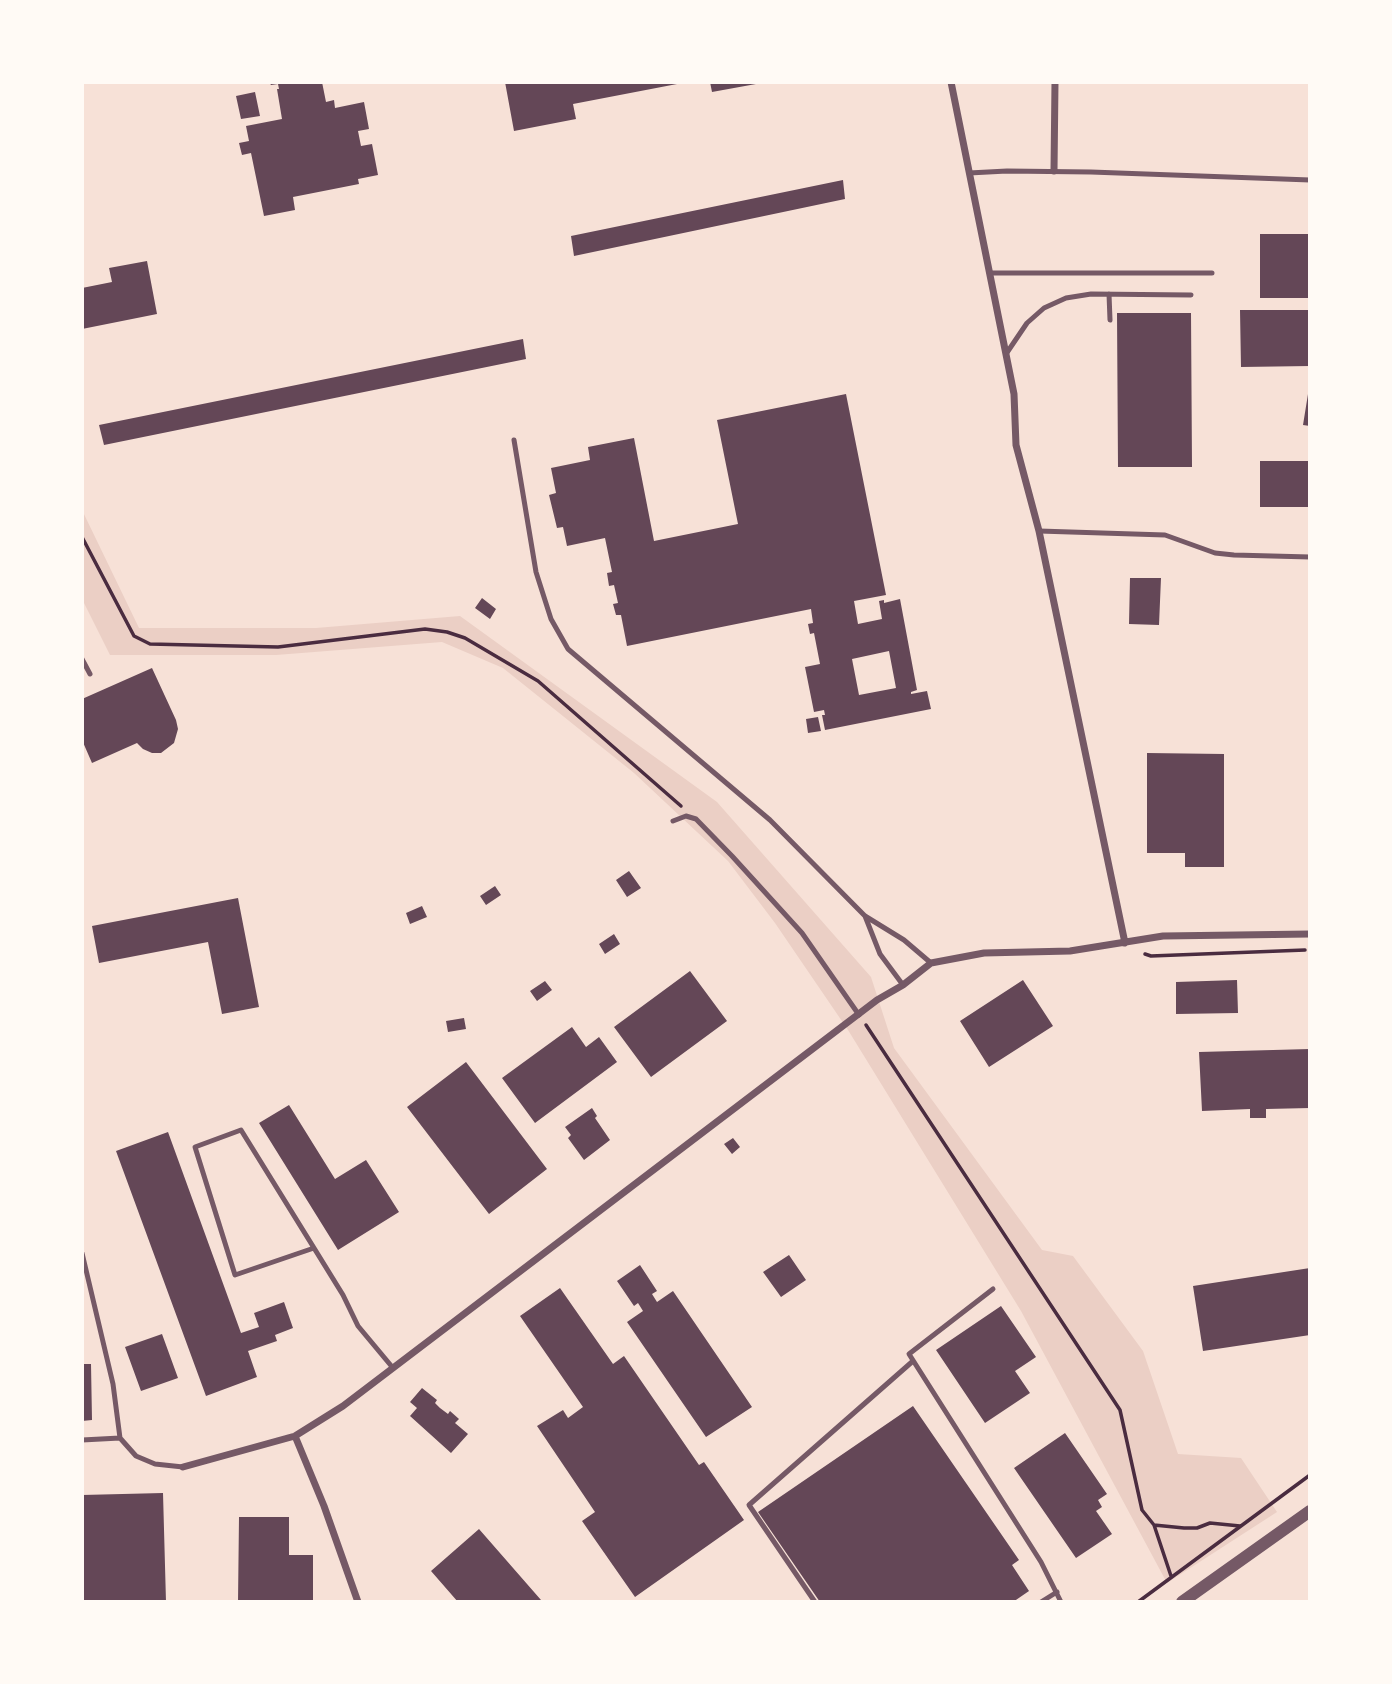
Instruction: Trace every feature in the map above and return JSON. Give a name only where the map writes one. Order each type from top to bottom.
[{"type":"street","points":[[951,82],[1014,394],[1017,445],[1039,531],[1125,943]]},
{"type":"street","points":[[1054,171],[1055,82]]},
{"type":"street","points":[[183,1467],[295,1436],[343,1406],[877,1000],[931,964],[984,953],[1070,951],[1163,936],[1310,934]]},
{"type":"street","points":[[295,1436],[324,1506],[358,1602]]},
{"type":"street","points":[[1182,1602],[1310,1511]]},
{"type":"lane","points":[[969,173],[1054,171],[1310,180]]},
{"type":"lane","points":[[990,273],[1212,273]]},
{"type":"lane","points":[[1006,354],[1027,323],[1044,308],[1066,298],[1091,294],[1191,295]]},
{"type":"lane","points":[[1109,294],[1110,320]]},
{"type":"lane","points":[[514,440],[536,572],[551,619],[568,649],[770,820],[865,916],[904,940],[931,964]]},
{"type":"lane","points":[[1039,531],[1165,535],[1225,554],[1310,557]]},
{"type":"lane","points":[[82,659],[90,674]]},
{"type":"lane","points":[[673,821],[686,816],[696,819],[732,856],[802,933],[859,1015]]},
{"type":"lane","points":[[865,916],[880,954],[903,985]]},
{"type":"lane","points":[[314,1248],[235,1275],[195,1147],[241,1130],[314,1248],[343,1295],[358,1326],[393,1368]]},
{"type":"lane","points":[[82,1253],[113,1384],[120,1438],[136,1456],[155,1464],[183,1467]]},
{"type":"lane","points":[[993,1289],[909,1353],[1041,1562],[1061,1602]]},
{"type":"lane","points":[[815,1602],[749,1506],[913,1362]]},
{"type":"lane","points":[[82,1440],[120,1438]]},
{"type":"lane","points":[[1041,1602],[1057,1592]]},
{"type":"path","points":[[82,537],[134,636],[150,644],[278,647],[425,629],[465,638],[538,681],[696,819]]},
{"type":"path","points":[[1125,943],[1134,951],[1151,956],[1310,950]]},
{"type":"path","points":[[859,1015],[1120,1410],[1143,1510],[1154,1525],[1171,1577]]},
{"type":"path","points":[[1138,1602],[1310,1475]]},
{"type":"path","points":[[1154,1525],[1184,1528],[1197,1528],[1210,1523],[1240,1526]]},
{"type":"shaded area","points":[[82,510],[139,628],[316,628],[460,616],[717,802],[871,977],[894,1048],[1042,1250],[1073,1256],[1143,1351],[1178,1454],[1241,1458],[1277,1512],[1167,1583],[1021,1311],[848,1030],[775,923],[728,861],[634,773],[503,668],[442,642],[276,655],[110,655],[82,599]]},
{"type":"building","points":[[269,82],[322,82],[326,102],[334,100],[335,108],[364,102],[369,129],[358,131],[361,146],[372,144],[378,175],[358,179],[359,184],[293,197],[295,210],[264,216],[251,153],[242,155],[239,143],[249,141],[246,126],[282,119],[278,84],[271,85]]},
{"type":"building","points":[[505,82],[677,84],[573,104],[576,119],[514,131]]},
{"type":"building","points":[[710,82],[756,82],[756,84],[712,92]]},
{"type":"building","points":[[255,92],[260,116],[241,119],[236,96]]},
{"type":"building","points":[[843,180],[845,199],[574,256],[571,236]]},
{"type":"building","points":[[1260,234],[1310,234],[1310,298],[1260,298]]},
{"type":"building","points":[[147,261],[157,314],[82,329],[82,288],[112,282],[109,268]]},
{"type":"building","points":[[1240,310],[1310,310],[1310,366],[1241,367]]},
{"type":"building","points":[[1117,313],[1191,313],[1192,467],[1118,467]]},
{"type":"building","points":[[523,339],[526,359],[104,445],[99,425]]},
{"type":"building","points":[[846,394],[886,595],[854,601],[858,624],[882,619],[879,601],[884,600],[884,603],[900,599],[917,690],[911,694],[927,691],[931,709],[825,730],[822,715],[825,715],[824,710],[814,712],[805,667],[820,664],[814,633],[810,634],[808,624],[813,623],[811,609],[627,646],[621,615],[616,615],[613,604],[618,603],[614,585],[609,586],[607,573],[612,572],[605,538],[567,546],[563,527],[557,528],[549,495],[556,493],[551,468],[590,460],[588,447],[634,438],[654,541],[738,524],[717,420]],"holes":[[[889,651],[896,688],[859,695],[852,659]]]},
{"type":"building","points":[[1310,394],[1310,426],[1303,425]]},
{"type":"building","points":[[1260,461],[1310,461],[1310,507],[1260,507]]},
{"type":"building","points":[[1130,578],[1161,578],[1159,625],[1129,624]]},
{"type":"building","points":[[482,598],[496,609],[490,619],[475,608]]},
{"type":"building","points":[[152,668],[176,720],[178,729],[174,743],[161,753],[152,753],[137,743],[92,763],[82,740],[82,699]]},
{"type":"building","points":[[818,717],[821,731],[808,733],[806,719]]},
{"type":"building","points":[[1147,753],[1224,754],[1224,867],[1185,867],[1185,853],[1147,853]]},
{"type":"building","points":[[629,871],[641,888],[627,897],[616,880]]},
{"type":"building","points":[[495,886],[501,895],[486,905],[480,896]]},
{"type":"building","points":[[238,898],[259,1007],[222,1014],[208,942],[99,963],[92,926]]},
{"type":"building","points":[[422,906],[427,917],[410,924],[406,913]]},
{"type":"building","points":[[614,934],[620,944],[605,954],[599,944]]},
{"type":"building","points":[[690,971],[727,1021],[651,1077],[614,1027]]},
{"type":"building","points":[[1023,980],[1053,1026],[989,1067],[960,1021]]},
{"type":"building","points":[[1237,980],[1238,1013],[1176,1014],[1176,982]]},
{"type":"building","points":[[545,981],[552,990],[537,1001],[530,991]]},
{"type":"building","points":[[464,1018],[466,1029],[448,1032],[446,1021]]},
{"type":"building","points":[[572,1027],[586,1047],[599,1037],[617,1062],[535,1123],[502,1078]]},
{"type":"building","points":[[1310,1049],[1310,1108],[1266,1109],[1266,1118],[1250,1118],[1250,1109],[1202,1111],[1199,1052]]},
{"type":"building","points":[[466,1062],[547,1169],[489,1214],[407,1107]]},
{"type":"building","points":[[289,1105],[335,1179],[366,1160],[399,1212],[338,1250],[259,1123]]},
{"type":"building","points":[[592,1108],[597,1116],[595,1118],[610,1140],[584,1160],[568,1138],[571,1135],[565,1127]]},
{"type":"building","points":[[168,1132],[241,1333],[259,1327],[254,1313],[284,1302],[293,1328],[275,1335],[277,1341],[248,1351],[257,1377],[206,1396],[116,1151]]},
{"type":"building","points":[[733,1138],[740,1147],[732,1154],[724,1144]]},
{"type":"building","points":[[789,1255],[806,1280],[781,1297],[763,1272]]},
{"type":"building","points":[[640,1265],[657,1291],[652,1294],[657,1302],[673,1291],[752,1407],[706,1437],[627,1322],[643,1311],[638,1303],[634,1306],[617,1281]]},
{"type":"building","points":[[1310,1268],[1310,1335],[1203,1351],[1193,1286]]},
{"type":"building","points":[[560,1288],[613,1364],[624,1356],[699,1465],[704,1462],[744,1520],[635,1597],[582,1521],[595,1512],[537,1426],[563,1410],[568,1418],[583,1407],[520,1316]]},
{"type":"building","points":[[1001,1306],[1036,1357],[1015,1371],[1030,1393],[985,1423],[936,1350]]},
{"type":"building","points":[[162,1334],[178,1378],[141,1391],[125,1347]]},
{"type":"building","points":[[82,1364],[91,1364],[92,1420],[82,1421]]},
{"type":"building","points":[[422,1388],[437,1400],[435,1403],[440,1408],[448,1414],[450,1411],[459,1419],[455,1423],[468,1434],[451,1453],[410,1416],[417,1408],[410,1402]]},
{"type":"building","points":[[913,1406],[1019,1560],[1012,1565],[1029,1591],[1013,1602],[820,1602],[758,1512]]},
{"type":"building","points":[[1065,1433],[1107,1494],[1098,1500],[1102,1507],[1096,1511],[1112,1534],[1076,1558],[1014,1468]]},
{"type":"building","points":[[163,1493],[166,1602],[82,1602],[82,1495]]},
{"type":"building","points":[[239,1517],[289,1517],[289,1555],[313,1555],[313,1602],[238,1602]]},
{"type":"building","points":[[479,1529],[541,1600],[539,1602],[458,1602],[431,1571]]}]
